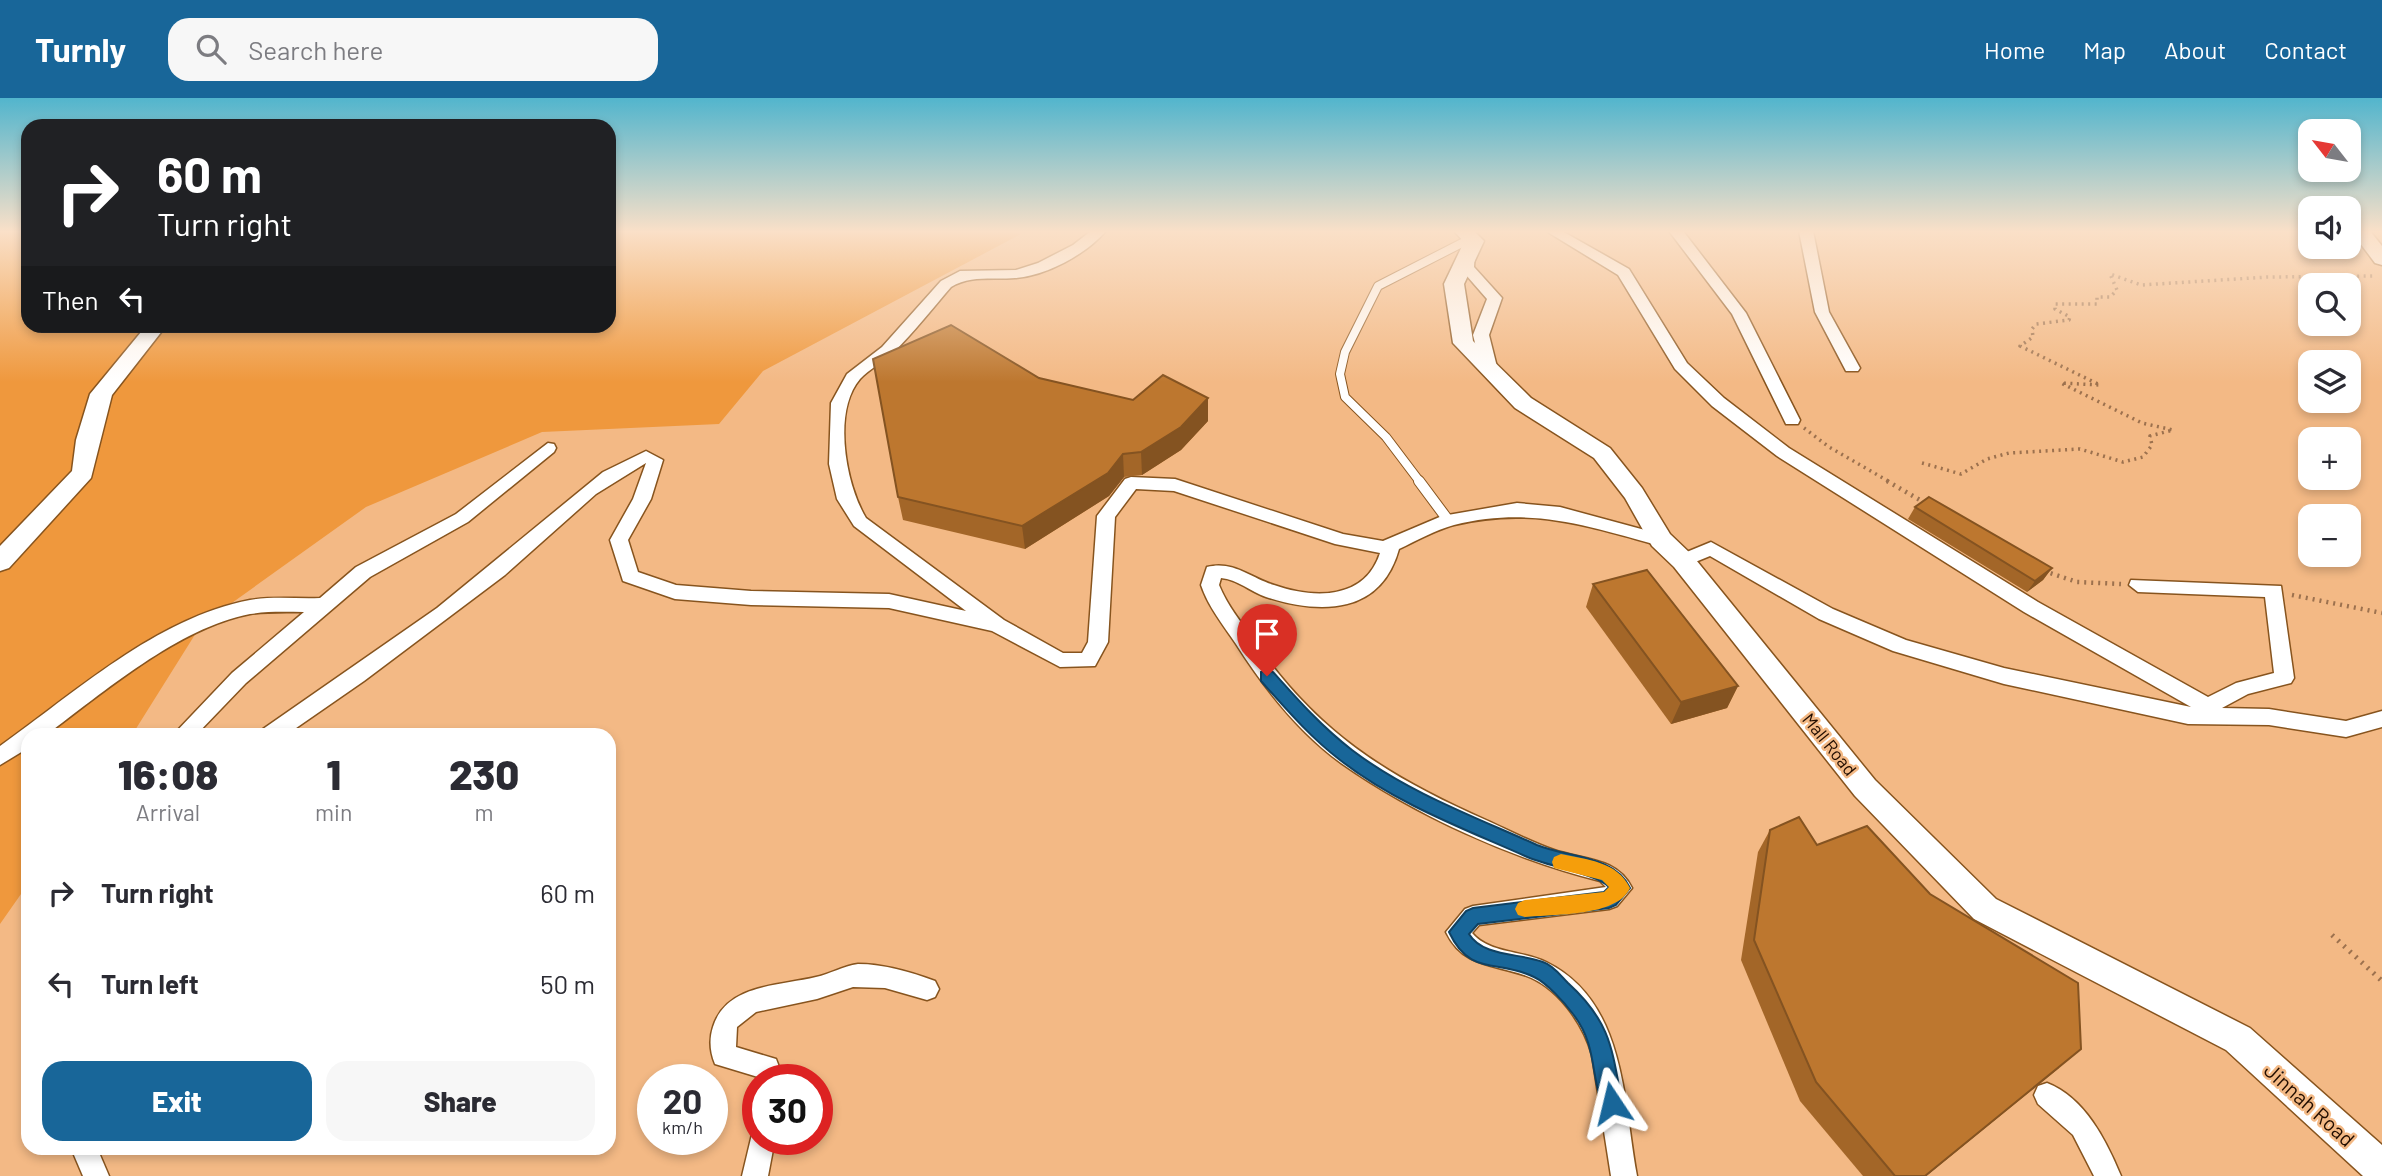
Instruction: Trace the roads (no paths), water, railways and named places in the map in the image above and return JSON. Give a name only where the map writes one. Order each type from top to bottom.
[{"type":"main road","name":"Mall Road","points":[[1455,281],[1463,343],[1523,403],[1602,453],[1634,494],[1661,540],[1683,561],[1865,788],[1985,909],[2238,1039]]},
{"type":"main road","points":[[0,562],[83,473],[87,440],[101,394],[150,333]]},
{"type":"main road","name":"Jinnah Road","points":[[2238,1039],[2382,1169]]},
{"type":"street","points":[[950,281],[887,350],[853,377],[839,403],[837,464],[846,499],[860,522],[997,625],[1060,660],[1088,661],[1098,642],[1106,516],[1132,482],[1175,485],[1341,540],[1385,548],[1448,520],[1517,509],[1549,512],[1661,540]]},
{"type":"street","points":[[1479,281],[1495,298],[1480,335],[1490,372]]},
{"type":"street","points":[[1630,281],[1681,366],[1718,402],[1783,452],[2031,607],[2208,706]]},
{"type":"street","points":[[1714,281],[1739,313],[1792,419]]},
{"type":"street","points":[[1816,281],[1822,312],[1852,368]]},
{"type":"street","points":[[190,728],[239,678],[363,572],[463,518],[548,448]]},
{"type":"street","points":[[280,728],[340,688],[499,570],[615,472],[631,461],[646,456],[656,460],[642,499],[619,540],[630,576],[675,592],[751,598],[889,601],[997,625]]},
{"type":"street","points":[[1391,545],[1376,583],[1357,597],[1295,599],[1258,586],[1234,571],[1214,572],[1210,585],[1214,596],[1267,676],[1304,718],[1347,756],[1424,803],[1551,859],[1608,873],[1621,888],[1609,899],[1473,916],[1458,932],[1467,947],[1483,956],[1540,970],[1580,1006],[1600,1037],[1624,1176]]},
{"type":"street","points":[[1683,561],[1711,548],[1826,614],[1900,646],[2004,676],[2188,716],[2269,717],[2346,729],[2382,719]]},
{"type":"street","points":[[2138,585],[2274,592],[2284,678],[2244,688],[2188,716]]},
{"type":"street","points":[[40,728],[128,665],[201,625],[242,609],[322,606]]},
{"type":"street","points":[[0,757],[21,742]]},
{"type":"street","points":[[754,1064],[724,1055],[720,1041],[722,1026],[733,1012],[757,998],[816,988],[856,975],[879,976],[928,989]]},
{"type":"street","points":[[2047,1094],[2082,1126],[2108,1176]]},
{"type":"street","points":[[87,1155],[96,1176]]},
{"type":"street","points":[[755,1176],[759,1155]]},
{"type":"lane","points":[[1387,281],[1378,286],[1345,352],[1340,374],[1345,397],[1386,438],[1448,520]]}]
